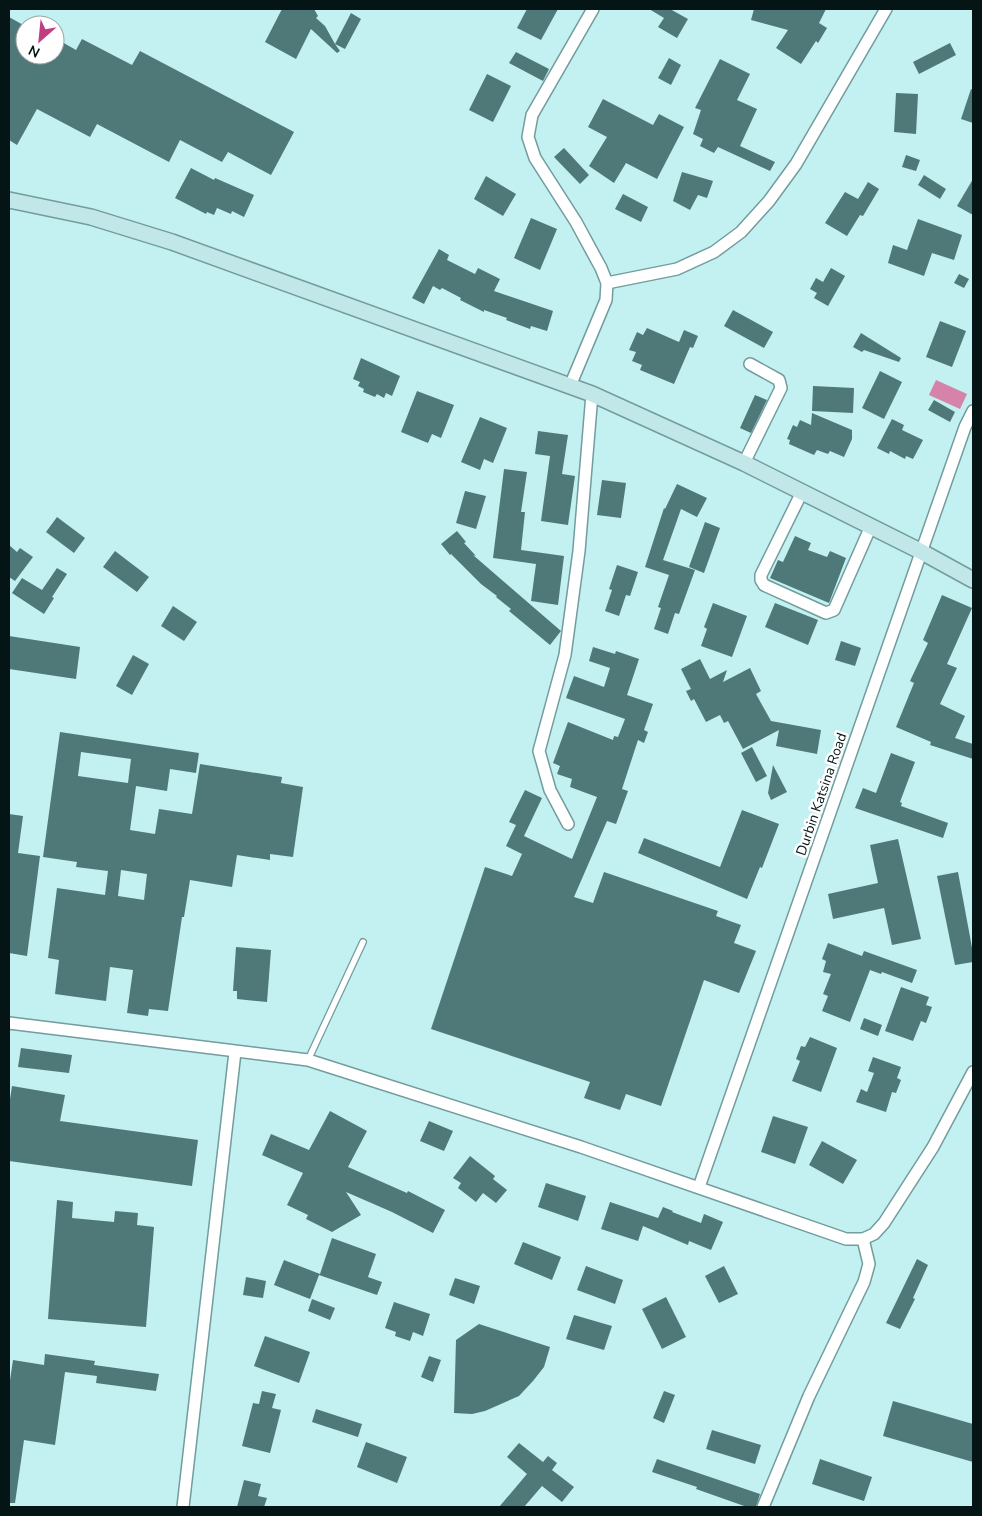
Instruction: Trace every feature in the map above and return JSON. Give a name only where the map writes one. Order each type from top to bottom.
[{"type":"street","points":[[570,386],[606,300],[607,283],[602,268],[576,222],[535,158],[528,137],[532,115],[593,9]]},
{"type":"street","points":[[607,283],[677,269],[714,252],[741,232],[769,201],[796,164],[886,9]]},
{"type":"street","points":[[9,200],[91,217],[172,242],[592,394],[744,463],[922,552],[973,580]]},
{"type":"street","points":[[744,463],[781,388],[779,380],[750,364]]},
{"type":"street","points":[[568,824],[550,790],[539,751],[565,655],[579,551],[592,394]]},
{"type":"street","name":"Durbin Katsina Road","points":[[699,1187],[965,427],[973,411]]},
{"type":"street","points":[[802,492],[761,575],[764,585],[826,612],[834,610],[871,526]]},
{"type":"street","points":[[9,1023],[308,1060],[581,1146],[846,1239],[863,1239],[874,1234],[884,1223],[933,1147],[973,1072]]},
{"type":"street","points":[[183,1507],[235,1052]]},
{"type":"street","points":[[763,1507],[809,1396],[864,1282],[869,1264],[863,1239]]},
{"type":"lane","points":[[308,1060],[362,942]]},
{"type":"shaded area","points":[[936,380],[967,394],[960,409],[929,395]]},
{"type":"building","points":[[282,9],[314,9],[318,16],[316,18],[325,26],[340,51],[337,53],[311,29],[296,59],[265,42]]},
{"type":"building","points":[[527,9],[558,9],[541,40],[517,28]]},
{"type":"building","points":[[649,9],[670,9],[688,19],[677,38],[658,27],[664,18]]},
{"type":"building","points":[[754,9],[826,9],[819,23],[827,28],[801,64],[776,48],[788,30],[751,20]]},
{"type":"building","points":[[351,13],[361,19],[345,49],[335,44]]},
{"type":"building","points":[[9,17],[15,20],[15,65],[65,65],[65,44],[76,50],[82,39],[132,65],[140,51],[294,132],[271,175],[228,152],[222,162],[180,140],[169,162],[97,124],[90,137],[37,109],[17,145],[9,140]]},
{"type":"building","points":[[950,43],[956,55],[919,74],[913,62]]},
{"type":"building","points":[[516,52],[549,69],[543,81],[509,63]]},
{"type":"building","points":[[669,58],[681,65],[671,85],[658,78]]},
{"type":"building","points":[[720,59],[750,74],[737,100],[757,109],[740,146],[775,162],[770,171],[718,147],[714,153],[700,146],[703,139],[693,134],[701,110],[695,108]]},
{"type":"building","points":[[487,74],[511,86],[493,122],[469,110]]},
{"type":"building","points":[[971,89],[973,90],[973,123],[961,119]]},
{"type":"building","points":[[896,93],[918,94],[916,134],[894,132]]},
{"type":"building","points":[[603,99],[653,125],[659,114],[684,127],[657,179],[626,163],[614,183],[589,166],[607,137],[588,127]]},
{"type":"building","points":[[564,148],[589,175],[580,184],[554,157]]},
{"type":"building","points":[[906,155],[920,160],[916,171],[902,167]]},
{"type":"building","points":[[191,168],[214,180],[215,178],[254,195],[244,217],[232,211],[231,214],[217,208],[214,215],[207,212],[206,214],[175,198]]},
{"type":"building","points":[[682,172],[713,181],[707,198],[698,195],[690,210],[673,201]]},
{"type":"building","points":[[924,175],[946,189],[940,199],[918,185]]},
{"type":"building","points":[[486,176],[516,194],[503,216],[474,199]]},
{"type":"building","points":[[973,179],[973,215],[957,206]]},
{"type":"building","points":[[868,182],[879,189],[863,216],[860,215],[847,236],[825,223],[845,192],[858,199]]},
{"type":"building","points":[[623,194],[648,207],[641,222],[615,209]]},
{"type":"building","points":[[531,218],[557,229],[540,270],[514,258]]},
{"type":"building","points":[[918,219],[962,235],[954,260],[932,253],[924,276],[888,263],[893,245],[907,250]]},
{"type":"building","points":[[439,249],[449,255],[447,260],[475,274],[478,268],[500,279],[494,291],[553,311],[547,331],[531,326],[530,329],[506,320],[507,318],[484,310],[484,312],[442,288],[440,290],[433,286],[424,304],[412,298]]},
{"type":"building","points":[[831,268],[845,276],[828,306],[814,298],[817,293],[810,289],[816,278],[823,282]]},
{"type":"building","points":[[959,274],[969,279],[964,288],[954,283]]},
{"type":"building","points":[[733,310],[773,332],[764,348],[724,326]]},
{"type":"building","points":[[940,321],[966,331],[952,367],[926,357]]},
{"type":"building","points":[[647,328],[679,342],[684,330],[698,336],[693,348],[690,347],[674,384],[640,370],[642,365],[632,361],[636,352],[629,350],[637,332],[643,335]]},
{"type":"building","points":[[861,333],[901,358],[899,362],[864,350],[862,352],[853,347]]},
{"type":"building","points":[[361,358],[400,376],[392,396],[386,393],[384,398],[377,394],[375,397],[363,392],[364,389],[358,386],[360,382],[353,379]]},
{"type":"building","points":[[880,371],[902,382],[884,419],[862,408]]},
{"type":"building","points":[[813,386],[854,388],[853,413],[812,411]]},
{"type":"building","points":[[417,391],[454,405],[441,438],[432,434],[428,443],[401,432]]},
{"type":"building","points":[[755,395],[767,400],[751,433],[740,428]]},
{"type":"building","points":[[934,400],[955,412],[950,422],[928,410]]},
{"type":"building","points":[[812,413],[852,430],[852,439],[844,457],[830,451],[828,454],[817,450],[814,455],[789,444],[790,440],[787,439],[793,425],[797,427],[800,420],[811,425]]},
{"type":"building","points":[[480,417],[507,428],[493,463],[484,459],[480,470],[461,462]]},
{"type":"building","points":[[892,419],[904,425],[902,430],[923,440],[913,459],[906,456],[905,459],[890,451],[889,454],[877,448]]},
{"type":"building","points":[[538,431],[568,435],[562,474],[575,476],[568,525],[541,521],[550,456],[535,454]]},
{"type":"building","points":[[504,469],[527,472],[521,512],[525,512],[521,550],[564,556],[558,605],[531,601],[536,564],[493,558]]},
{"type":"building","points":[[602,480],[626,483],[621,518],[597,515]]},
{"type":"building","points":[[677,484],[707,498],[697,517],[681,509],[663,560],[695,570],[679,614],[675,613],[668,634],[654,629],[661,608],[658,607],[669,575],[645,567],[664,508]]},
{"type":"building","points":[[465,491],[486,496],[476,529],[456,523]]},
{"type":"building","points":[[57,517],[85,538],[74,553],[46,532]]},
{"type":"building","points":[[705,522],[720,528],[704,573],[689,567]]},
{"type":"building","points":[[457,531],[466,542],[464,543],[476,556],[473,555],[561,631],[550,645],[509,611],[511,609],[481,584],[441,544]]},
{"type":"building","points":[[795,536],[811,543],[808,550],[827,557],[830,551],[846,558],[829,603],[770,578],[778,560],[783,562]]},
{"type":"building","points":[[9,545],[17,552],[20,548],[33,557],[15,581],[9,577]]},
{"type":"building","points":[[115,551],[149,577],[137,592],[103,567]]},
{"type":"building","points":[[617,565],[638,572],[630,596],[626,595],[619,616],[605,611],[612,590],[609,589]]},
{"type":"building","points":[[57,568],[67,574],[52,597],[54,598],[44,614],[12,593],[22,578],[42,590]]},
{"type":"building","points":[[942,595],[972,608],[947,664],[957,668],[940,704],[965,716],[955,738],[973,744],[973,759],[930,745],[931,742],[896,727],[914,683],[910,681],[928,643],[923,640]]},
{"type":"building","points":[[713,603],[747,616],[732,657],[701,646],[707,629],[704,627]]},
{"type":"building","points":[[775,603],[818,620],[808,645],[765,627]]},
{"type":"building","points":[[173,606],[197,622],[184,641],[161,626]]},
{"type":"building","points":[[9,636],[80,647],[76,679],[9,669]]},
{"type":"building","points":[[841,641],[861,648],[855,666],[835,660]]},
{"type":"building","points":[[593,647],[615,654],[616,651],[639,659],[627,695],[653,704],[644,730],[648,732],[644,743],[638,740],[622,789],[628,791],[616,824],[607,821],[574,897],[593,903],[604,872],[718,911],[716,916],[741,925],[734,943],[756,951],[739,993],[704,980],[661,1106],[626,1094],[620,1110],[584,1098],[590,1082],[431,1029],[485,867],[512,876],[522,854],[506,846],[516,825],[509,822],[525,790],[542,798],[524,836],[572,859],[597,797],[570,787],[572,779],[557,774],[560,766],[553,763],[568,722],[613,740],[614,736],[618,737],[625,719],[566,698],[574,676],[604,687],[610,668],[589,661]]},
{"type":"building","points":[[133,655],[149,664],[132,695],[116,686]]},
{"type":"building","points":[[700,659],[710,679],[727,670],[723,682],[750,668],[761,691],[756,694],[771,721],[821,730],[817,754],[776,746],[779,730],[743,749],[728,721],[724,723],[720,715],[706,722],[694,699],[691,701],[686,691],[691,689],[681,669]]},
{"type":"building","points":[[60,732],[199,753],[196,773],[170,769],[167,791],[136,786],[130,830],[155,834],[159,809],[192,814],[200,764],[282,777],[281,783],[303,787],[293,857],[270,854],[270,860],[237,855],[232,887],[190,880],[184,917],[182,917],[168,1011],[149,1009],[148,1016],[127,1013],[133,970],[110,967],[106,1001],[55,994],[59,960],[48,958],[57,888],[105,895],[108,871],[76,867],[77,862],[43,857]],"holes":[[[81,752],[131,759],[128,783],[78,776]],[[121,870],[147,874],[144,900],[118,896]]]},
{"type":"building","points":[[752,747],[767,776],[756,782],[741,753]]},
{"type":"building","points":[[891,753],[915,762],[900,802],[902,803],[901,806],[948,823],[943,838],[855,808],[863,788],[876,793]]},
{"type":"building","points":[[773,765],[787,792],[771,800],[768,793]]},
{"type":"building","points":[[742,810],[779,824],[762,868],[760,867],[747,899],[638,853],[644,838],[720,867]]},
{"type":"building","points":[[9,814],[23,816],[18,853],[40,856],[27,956],[9,953]]},
{"type":"building","points":[[898,839],[921,939],[892,945],[884,908],[833,919],[828,894],[878,883],[870,845]]},
{"type":"building","points":[[958,872],[973,962],[955,965],[937,876]]},
{"type":"building","points":[[828,943],[862,956],[864,951],[917,970],[912,983],[882,972],[881,974],[870,970],[850,1022],[822,1011],[828,996],[823,994],[831,974],[823,972],[826,961],[822,959]]},
{"type":"building","points":[[236,947],[271,950],[267,1002],[237,999],[237,991],[233,991]]},
{"type":"building","points":[[901,987],[929,997],[926,1005],[932,1007],[926,1023],[921,1021],[913,1041],[885,1031]]},
{"type":"building","points":[[864,1018],[882,1025],[878,1036],[860,1029]]},
{"type":"building","points":[[810,1037],[837,1048],[821,1092],[792,1081],[800,1061],[796,1059],[801,1046],[805,1047]]},
{"type":"building","points":[[21,1048],[72,1055],[69,1073],[18,1067]]},
{"type":"building","points":[[873,1057],[901,1067],[897,1078],[901,1080],[896,1093],[892,1092],[886,1112],[856,1102],[861,1089],[867,1092],[874,1073],[868,1071]]},
{"type":"building","points":[[12,1086],[65,1095],[60,1121],[198,1140],[192,1186],[9,1161],[9,1106]]},
{"type":"building","points":[[330,1111],[367,1131],[348,1167],[407,1193],[408,1191],[445,1210],[433,1233],[392,1212],[346,1192],[361,1215],[332,1232],[306,1219],[308,1215],[287,1205],[303,1173],[262,1155],[271,1134],[309,1150]]},
{"type":"building","points":[[773,1116],[808,1127],[795,1164],[761,1152]]},
{"type":"building","points":[[429,1121],[453,1131],[444,1151],[420,1141]]},
{"type":"building","points":[[822,1141],[857,1160],[843,1184],[809,1165]]},
{"type":"building","points":[[470,1156],[495,1176],[493,1179],[507,1190],[496,1203],[483,1193],[476,1202],[458,1188],[461,1183],[453,1178]]},
{"type":"building","points":[[546,1183],[586,1196],[578,1221],[538,1207]]},
{"type":"building","points":[[57,1200],[73,1202],[72,1218],[114,1222],[115,1211],[138,1213],[137,1225],[154,1227],[146,1327],[48,1319]]},
{"type":"building","points":[[610,1202],[658,1218],[663,1207],[701,1223],[704,1214],[723,1222],[711,1250],[689,1241],[688,1245],[643,1226],[638,1241],[601,1229]]},
{"type":"building","points":[[332,1238],[376,1254],[368,1277],[382,1282],[377,1295],[319,1275],[310,1299],[274,1285],[284,1260],[320,1274]]},
{"type":"building","points":[[523,1242],[561,1257],[552,1280],[514,1264]]},
{"type":"building","points":[[917,1259],[928,1265],[913,1298],[915,1299],[900,1329],[886,1323]]},
{"type":"building","points":[[586,1266],[623,1280],[615,1304],[577,1290]]},
{"type":"building","points":[[724,1266],[738,1294],[719,1303],[705,1276]]},
{"type":"building","points":[[246,1277],[266,1281],[263,1298],[243,1295]]},
{"type":"building","points":[[455,1278],[480,1286],[474,1304],[449,1295]]},
{"type":"building","points":[[666,1297],[686,1337],[662,1349],[642,1309]]},
{"type":"building","points":[[312,1299],[335,1308],[330,1320],[308,1311]]},
{"type":"building","points":[[394,1302],[430,1314],[423,1336],[413,1332],[410,1341],[395,1336],[396,1332],[385,1328]]},
{"type":"building","points":[[574,1315],[612,1326],[604,1350],[566,1339]]},
{"type":"building","points":[[479,1324],[550,1347],[544,1367],[519,1396],[485,1411],[472,1414],[454,1413],[456,1340]]},
{"type":"building","points":[[265,1336],[310,1352],[299,1383],[254,1366]]},
{"type":"building","points":[[45,1354],[95,1361],[94,1365],[159,1374],[156,1391],[96,1383],[97,1376],[65,1372],[55,1445],[24,1440],[15,1503],[9,1503],[9,1387],[13,1360],[44,1365]]},
{"type":"building","points":[[429,1356],[441,1360],[433,1382],[421,1377]]},
{"type":"building","points":[[262,1391],[276,1394],[272,1408],[281,1410],[270,1453],[242,1446],[253,1403],[259,1404]]},
{"type":"building","points":[[664,1391],[675,1395],[664,1423],[653,1418]]},
{"type":"building","points":[[893,1401],[973,1424],[973,1462],[883,1436]]},
{"type":"building","points":[[316,1409],[362,1424],[358,1437],[312,1422]]},
{"type":"building","points":[[712,1430],[761,1445],[755,1464],[706,1449]]},
{"type":"building","points":[[366,1442],[407,1457],[397,1483],[357,1467]]},
{"type":"building","points":[[519,1443],[543,1462],[548,1456],[557,1463],[552,1470],[574,1487],[562,1502],[542,1486],[524,1507],[499,1507],[527,1474],[507,1457]]},
{"type":"building","points":[[657,1459],[760,1494],[756,1507],[747,1507],[652,1472]]},
{"type":"building","points":[[820,1459],[872,1477],[864,1501],[812,1484]]},
{"type":"building","points":[[244,1480],[261,1484],[258,1496],[267,1498],[264,1507],[237,1507]]}]
